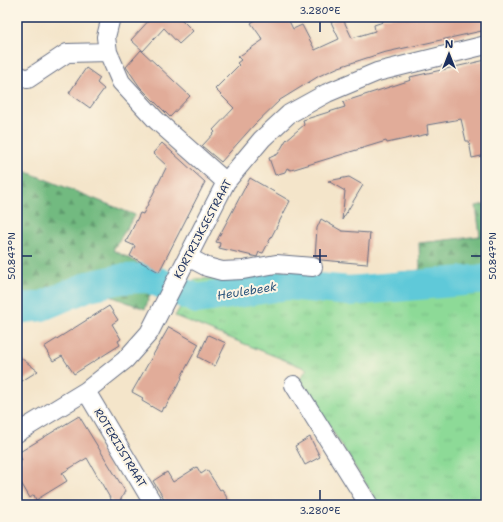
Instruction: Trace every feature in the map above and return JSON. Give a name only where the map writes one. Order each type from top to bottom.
[{"type":"street","points":[[111,17],[106,37],[108,52],[121,82],[156,120],[226,182]]},
{"type":"street","name":"KORTRIJKSESTRAAT","points":[[17,433],[86,391],[125,360],[149,333],[226,182],[262,139],[289,114],[327,93],[376,72],[486,45]]},
{"type":"street","points":[[17,75],[28,79],[67,53],[108,52]]},
{"type":"street","points":[[188,257],[206,267],[222,272],[276,264],[313,267]]},
{"type":"street","points":[[294,385],[369,505]]},
{"type":"street","name":"ROTERIJSTRAAT","points":[[86,391],[154,505]]},
{"type":"green space","points":[[17,168],[135,215],[113,250],[158,273],[145,309],[89,288],[17,326]]},
{"type":"green space","points":[[486,204],[486,274],[366,284],[365,276],[420,270],[419,243],[480,236],[476,206]]},
{"type":"green space","points":[[283,270],[282,281],[253,285],[191,287],[195,279],[239,276]]},
{"type":"green space","points":[[283,270],[297,271],[327,277],[328,284],[282,281]]},
{"type":"green space","points":[[365,276],[366,284],[328,284],[327,277]]},
{"type":"green space","points":[[486,290],[486,505],[379,505],[300,379],[307,369],[175,316],[181,306],[203,306],[283,291],[311,293],[352,300]]},
{"type":"building","points":[[152,17],[179,17],[193,31],[179,44],[164,28],[143,51],[131,40]]},
{"type":"building","points":[[260,17],[287,17],[293,29],[302,25],[315,50],[339,39],[331,22],[342,17],[352,38],[375,31],[374,25],[383,22],[382,17],[486,17],[486,30],[382,53],[339,67],[319,76],[280,100],[254,125],[221,162],[202,146],[215,132],[213,130],[234,108],[215,89],[239,65],[237,63],[241,60],[238,57],[263,40],[251,23]]},
{"type":"building","points":[[141,50],[190,96],[170,117],[140,87],[126,67]]},
{"type":"building","points":[[486,60],[486,155],[472,158],[469,141],[466,141],[461,119],[427,125],[428,134],[387,143],[386,141],[291,170],[287,168],[285,172],[275,175],[269,158],[278,154],[286,140],[304,125],[303,120],[345,107],[343,102],[411,80],[410,77]]},
{"type":"building","points":[[86,68],[100,78],[97,83],[104,89],[90,108],[69,93]]},
{"type":"building","points":[[162,143],[205,182],[159,272],[130,256],[135,246],[126,242],[140,213],[143,214],[167,166],[153,153]]},
{"type":"building","points":[[349,177],[363,185],[342,220],[345,191],[328,181]]},
{"type":"building","points":[[250,178],[290,201],[263,253],[259,252],[257,257],[219,248],[220,243],[216,242]]},
{"type":"building","points":[[321,219],[342,231],[370,233],[367,264],[321,260],[315,257],[317,228]]},
{"type":"building","points":[[109,306],[118,320],[112,324],[121,339],[118,341],[120,345],[74,374],[62,356],[53,361],[44,347]]},
{"type":"building","points":[[169,327],[199,344],[181,377],[182,378],[165,408],[163,407],[161,412],[142,401],[143,398],[132,392]]},
{"type":"building","points":[[208,335],[226,343],[215,366],[198,357]]},
{"type":"building","points":[[17,355],[38,371],[17,384]]},
{"type":"building","points":[[79,416],[125,491],[118,505],[114,505],[87,458],[62,473],[67,481],[36,500],[34,495],[30,498],[17,476],[17,463],[22,460],[18,453]]},
{"type":"building","points":[[310,437],[320,457],[305,465],[295,446]]},
{"type":"building","points":[[197,467],[201,474],[207,470],[220,490],[222,489],[231,505],[168,505],[153,481],[167,472],[173,482]]},
{"type":"waterway","name":"Heulebeek","points":[[17,309],[42,306],[89,286],[121,279],[149,278],[197,299],[288,285],[349,291],[486,279]]}]
